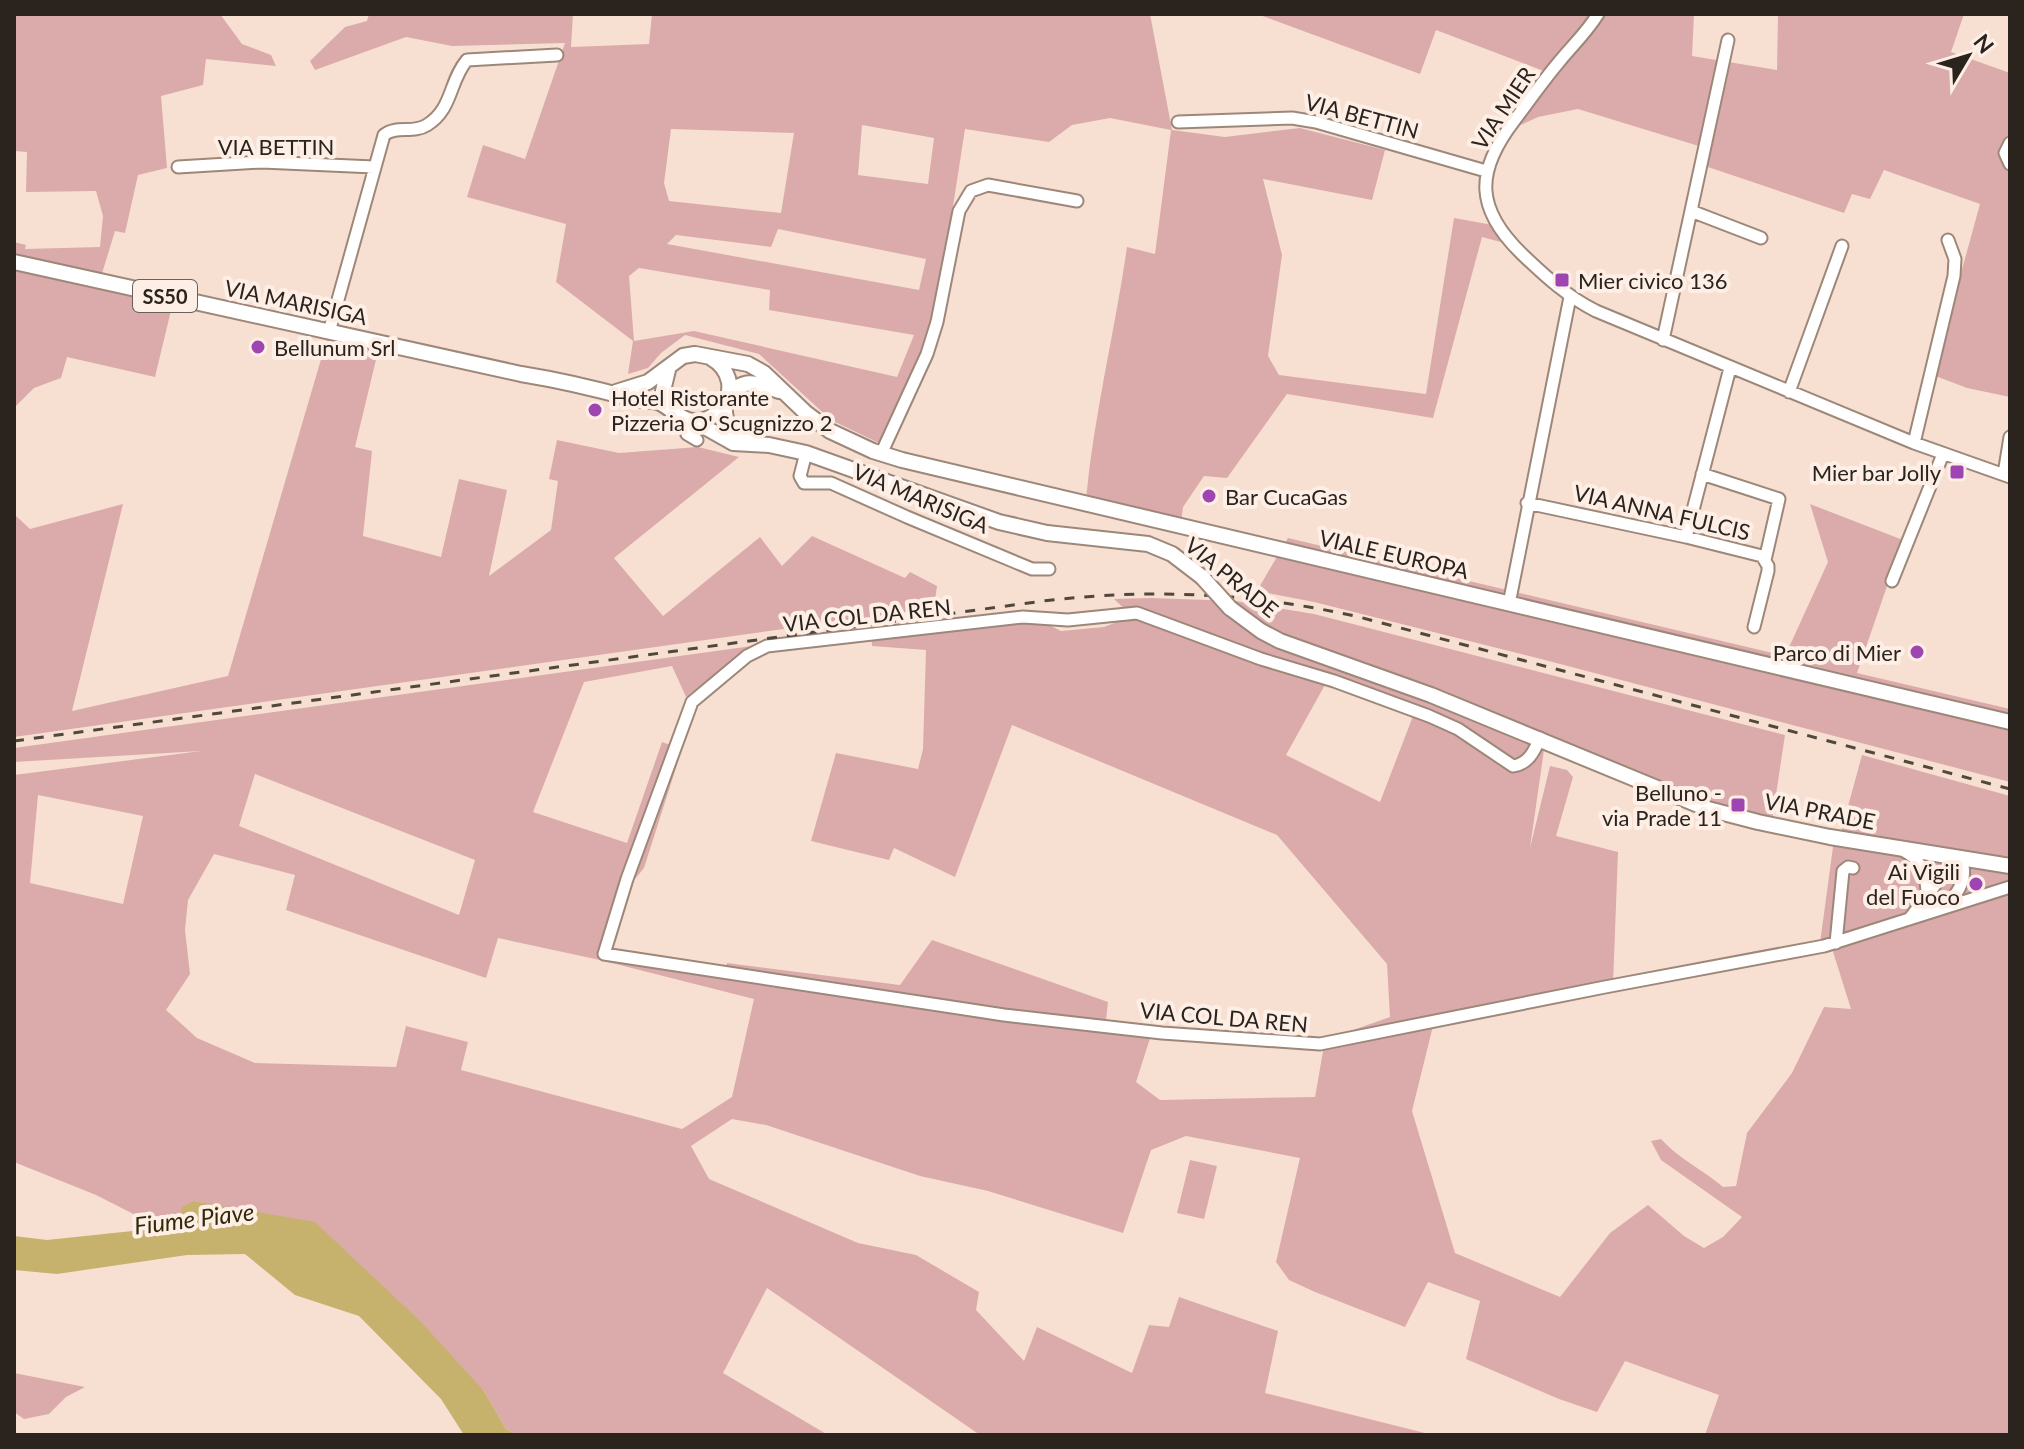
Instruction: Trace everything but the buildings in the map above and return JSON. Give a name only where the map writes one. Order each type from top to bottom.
[{"type":"main road","name":"VIA MARISIGA","points":[[14,262],[616,392],[628,398],[660,403],[693,421]]},
{"type":"main road","points":[[616,392],[648,382],[683,356],[707,356],[718,362],[726,372],[729,384],[724,414],[727,423],[751,444]]},
{"type":"main road","name":"VIALE EUROPA","points":[[707,356],[748,364],[764,373],[830,431],[881,454],[2010,722]]},
{"type":"main road","points":[[668,370],[663,391],[670,408]]},
{"type":"main road","name":"VIALE EUROPA","points":[[727,400],[734,389],[746,383],[757,382],[783,392]]},
{"type":"main road","points":[[693,421],[707,419],[717,413],[727,400]]},
{"type":"main road","name":"VIA PRADE","points":[[693,421],[733,443],[806,453],[999,522],[1047,533],[1148,544],[1172,554],[1202,577],[1230,608],[1280,641],[1540,738],[1708,809],[1787,828],[2010,866]]},
{"type":"street","name":"VIA MIER","points":[[1598,14],[1507,129],[1486,171],[1486,196],[1497,223],[1517,249],[1570,297],[1596,311],[1914,443],[2007,475],[2010,437]]},
{"type":"street","points":[[1663,340],[1728,40]]},
{"type":"street","points":[[329,332],[374,167],[382,140],[388,132],[421,128],[440,114],[467,60],[557,55]]},
{"type":"street","name":"VIA BETTIN","points":[[1178,122],[1292,118],[1316,122],[1486,171]]},
{"type":"street","points":[[2010,143],[2005,153],[2010,164]]},
{"type":"street","name":"VIA BETTIN","points":[[178,167],[262,162],[374,167]]},
{"type":"street","name":"VIA MARISIGA","points":[[881,454],[927,354],[937,322],[959,211],[971,191],[988,185],[1077,201]]},
{"type":"street","points":[[1691,211],[1761,238]]},
{"type":"street","points":[[1914,443],[1954,276],[1955,259],[1948,240]]},
{"type":"street","points":[[1789,392],[1842,246]]},
{"type":"street","points":[[1509,604],[1570,297]]},
{"type":"street","points":[[1686,537],[1730,368]]},
{"type":"street","points":[[693,421],[687,434],[697,440]]},
{"type":"street","name":"VIA MARISIGA","points":[[806,453],[800,476],[804,483],[831,483],[1032,569],[1049,569]]},
{"type":"street","points":[[1892,581],[1943,454]]},
{"type":"street","points":[[1702,474],[1779,499],[1765,560]]},
{"type":"street","name":"VIA ANNA FULCIS","points":[[1527,503],[1756,554],[1765,560],[1768,571],[1754,627]]},
{"type":"street","name":"VIA COL DA REN","points":[[1540,738],[1523,765],[1513,766],[1458,729],[1334,681],[1261,659],[1137,613],[1092,619],[1023,617],[767,646],[747,656],[692,702],[659,786],[604,954],[1004,1015],[1162,1033],[1320,1044],[1836,943],[1941,910],[1957,901],[2010,887]]},
{"type":"street","points":[[1900,849],[1912,855],[1923,868],[1927,897]]},
{"type":"street","points":[[1910,918],[1936,885],[1960,857],[1965,870],[1957,901],[1946,897],[1936,885]]},
{"type":"street","points":[[1836,943],[1843,871],[1853,868]]},
{"type":"shaded area","points":[[14,14],[220,14],[242,44],[271,55],[276,66],[206,59],[203,85],[161,96],[167,168],[138,175],[125,233],[115,231],[100,280],[174,298],[155,377],[67,357],[61,378],[34,388],[16,406],[14,242],[26,245],[25,249],[100,247],[103,216],[96,191],[26,192],[27,152],[14,151]]},
{"type":"shaded area","points":[[369,14],[573,14],[571,47],[649,44],[652,14],[1150,14],[1172,130],[1225,137],[1300,128],[1385,150],[1372,200],[1263,179],[1282,255],[1268,356],[1279,375],[1426,394],[1454,218],[1493,225],[1523,248],[1482,237],[1433,418],[1287,394],[1227,478],[1204,476],[1183,507],[1181,523],[1086,499],[1127,247],[1155,254],[1171,130],[1110,118],[1072,125],[1049,142],[965,129],[940,290],[923,358],[895,409],[881,444],[831,420],[759,354],[685,335],[661,353],[648,368],[628,374],[633,341],[556,282],[566,224],[467,197],[483,145],[525,159],[565,43],[452,46],[406,37],[315,70],[310,61],[345,27],[367,21]],"holes":[[[862,125],[934,138],[928,184],[858,175]],[[671,129],[794,133],[781,213],[669,201],[664,183]],[[778,229],[926,259],[919,290],[667,244],[676,235],[771,247]],[[639,268],[770,290],[769,310],[914,335],[897,377],[694,331],[634,341],[629,276]]]},
{"type":"shaded area","points":[[1257,14],[1694,14],[1692,56],[1777,70],[1778,14],[1964,14],[1951,52],[2010,73],[2010,397],[1967,388],[1933,375],[1980,204],[1884,170],[1870,199],[1852,194],[1844,213],[1699,164],[1702,147],[1578,109],[1538,117],[1510,130],[1557,76],[1436,30],[1420,74]]},
{"type":"shaded area","points":[[329,332],[380,343],[355,447],[372,451],[363,536],[441,557],[459,479],[507,490],[489,576],[551,530],[558,481],[549,479],[557,440],[619,453],[698,447],[739,457],[614,558],[663,616],[760,537],[782,566],[812,536],[905,578],[910,572],[937,586],[934,608],[14,737],[14,514],[30,529],[123,504],[72,711],[228,676]]},
{"type":"shaded area","points":[[1810,504],[1903,540],[1857,673],[2010,709],[2010,782],[1541,659],[1314,602],[1257,591],[1288,538],[1785,656],[1828,562]]},
{"type":"shaded area","points":[[1114,599],[1236,601],[1314,614],[1785,735],[1772,821],[1696,798],[1546,736],[1530,848],[1550,766],[1567,770],[1573,777],[1556,836],[1618,852],[1613,985],[1433,1026],[1412,1111],[1455,1253],[1560,1297],[1610,1233],[1648,1205],[1684,1236],[1704,1248],[1723,1237],[1742,1217],[1661,1160],[1651,1141],[1661,1139],[1723,1187],[1736,1186],[1747,1133],[1792,1073],[1824,1007],[1851,1009],[1829,939],[1820,943],[1835,832],[1841,832],[1862,755],[2010,796],[2010,1435],[1705,1435],[1719,1395],[1625,1361],[1597,1412],[1559,1399],[1466,1359],[1480,1301],[1428,1282],[1405,1327],[1289,1280],[1276,1262],[1300,1158],[1186,1136],[1151,1150],[1123,1233],[988,1191],[920,1176],[766,1125],[732,1119],[691,1146],[709,1179],[858,1243],[916,1255],[979,1292],[976,1310],[1024,1361],[1037,1327],[1132,1373],[1149,1325],[1169,1327],[1179,1297],[1278,1331],[1265,1393],[1433,1435],[980,1435],[767,1288],[723,1373],[828,1435],[516,1435],[506,1429],[484,1391],[226,1207],[194,1201],[180,1222],[161,1228],[96,1195],[14,1162],[14,775],[201,751],[14,762],[14,748],[752,646],[686,697],[672,666],[584,682],[533,812],[627,843],[662,742],[682,749],[644,868],[617,901],[603,952],[724,974],[727,963],[900,985],[932,940],[1108,1002],[1106,1020],[1154,1026],[1136,1082],[1160,1100],[1315,1097],[1325,1040],[1390,1017],[1387,964],[1277,835],[1012,725],[955,877],[894,848],[889,860],[811,841],[836,753],[918,769],[923,749],[926,650],[872,646],[871,629],[1021,611],[1061,631],[1104,627],[1132,616]],"holes":[[[1326,683],[1413,716],[1380,802],[1286,755]],[[255,774],[475,860],[459,915],[239,826]],[[38,795],[143,816],[123,904],[30,883]],[[214,854],[295,875],[286,910],[486,978],[498,938],[754,999],[732,1097],[682,1129],[461,1070],[468,1042],[406,1026],[396,1067],[255,1063],[197,1038],[166,1010],[190,974],[185,930],[188,900]]]},
{"type":"shaded area","points":[[1190,1160],[1217,1166],[1204,1219],[1177,1213]]},
{"type":"shaded area","points":[[14,1373],[85,1387],[66,1397],[49,1414],[24,1419],[14,1412]]},
{"type":"water","name":"Fiume Piave","points":[[194,1201],[315,1222],[420,1321],[484,1391],[506,1429],[516,1435],[464,1435],[441,1399],[359,1316],[295,1295],[245,1254],[187,1255],[57,1274],[14,1270],[14,1236],[47,1240],[161,1228],[179,1222],[182,1207]]},
{"type":"railway","points":[[14,741],[1043,601],[1162,594],[1241,598],[1359,617],[2010,789]]},
{"type":"place","name":"Mier civico 136","points":[[1562,280]]},
{"type":"place","name":"Bellunum Srl","points":[[258,347]]},
{"type":"place","name":"Hotel Ristorante Pizzeria O' Scugnizzo 2","points":[[595,410]]},
{"type":"place","name":"Mier bar Jolly","points":[[1957,472]]},
{"type":"place","name":"Bar CucaGas","points":[[1209,496]]},
{"type":"place","name":"Parco di Mier","points":[[1917,652]]},
{"type":"place","name":"Belluno - via Prade 11","points":[[1738,805]]},
{"type":"place","name":"Ai Vigili del Fuoco","points":[[1976,884]]}]
